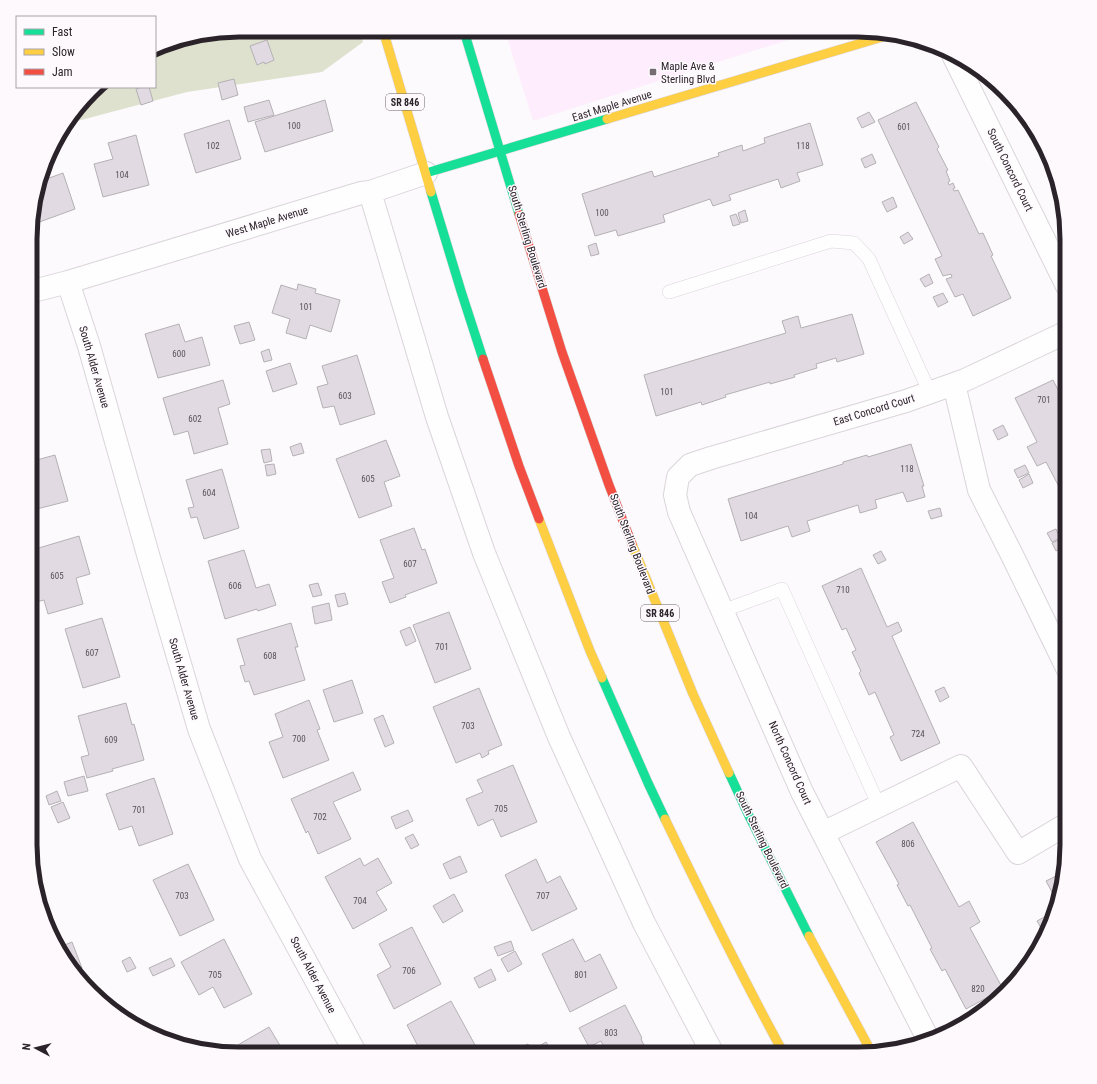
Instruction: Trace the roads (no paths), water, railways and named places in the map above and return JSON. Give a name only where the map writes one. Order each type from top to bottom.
[{"type":"main road","name":"SR 846","points":[[385,37],[461,291],[519,466],[590,651],[648,783],[706,904],[780,1047]]},
{"type":"main road","name":"South Sterling Boulevard","points":[[466,37],[562,352],[609,485],[646,580],[690,687],[749,816],[799,917],[869,1047]]},
{"type":"main road","name":"East Maple Avenue","points":[[500,152],[878,38]]},
{"type":"main road","name":"West Maple Avenue","points":[[426,173],[500,152]]},
{"type":"street","name":"South Concord Court","points":[[957,63],[1060,272]]},
{"type":"street","name":"West Maple Avenue","points":[[37,290],[361,193],[370,192],[426,173]]},
{"type":"street","points":[[370,192],[437,417],[484,552],[559,737],[634,902],[709,1047]]},
{"type":"street","name":"South Alder Avenue","points":[[68,282],[89,346],[148,558],[199,729],[250,859],[352,1047]]},
{"type":"street","name":"East Concord Court","points":[[678,477],[690,465],[906,401],[965,380],[1060,335]]},
{"type":"street","points":[[954,384],[979,490],[1060,648]]},
{"type":"street","name":"North Concord Court","points":[[678,477],[675,495],[679,512],[802,792],[926,1035]]},
{"type":"street","points":[[823,833],[961,766],[1018,853],[1060,828]]},
{"type":"lane","points":[[669,292],[830,240],[854,243],[869,259],[930,392]]},
{"type":"lane","points":[[722,611],[782,589],[879,806]]},
{"type":"place","name":"Maple Ave & Sterling Blvd","points":[[653,72]]}]
